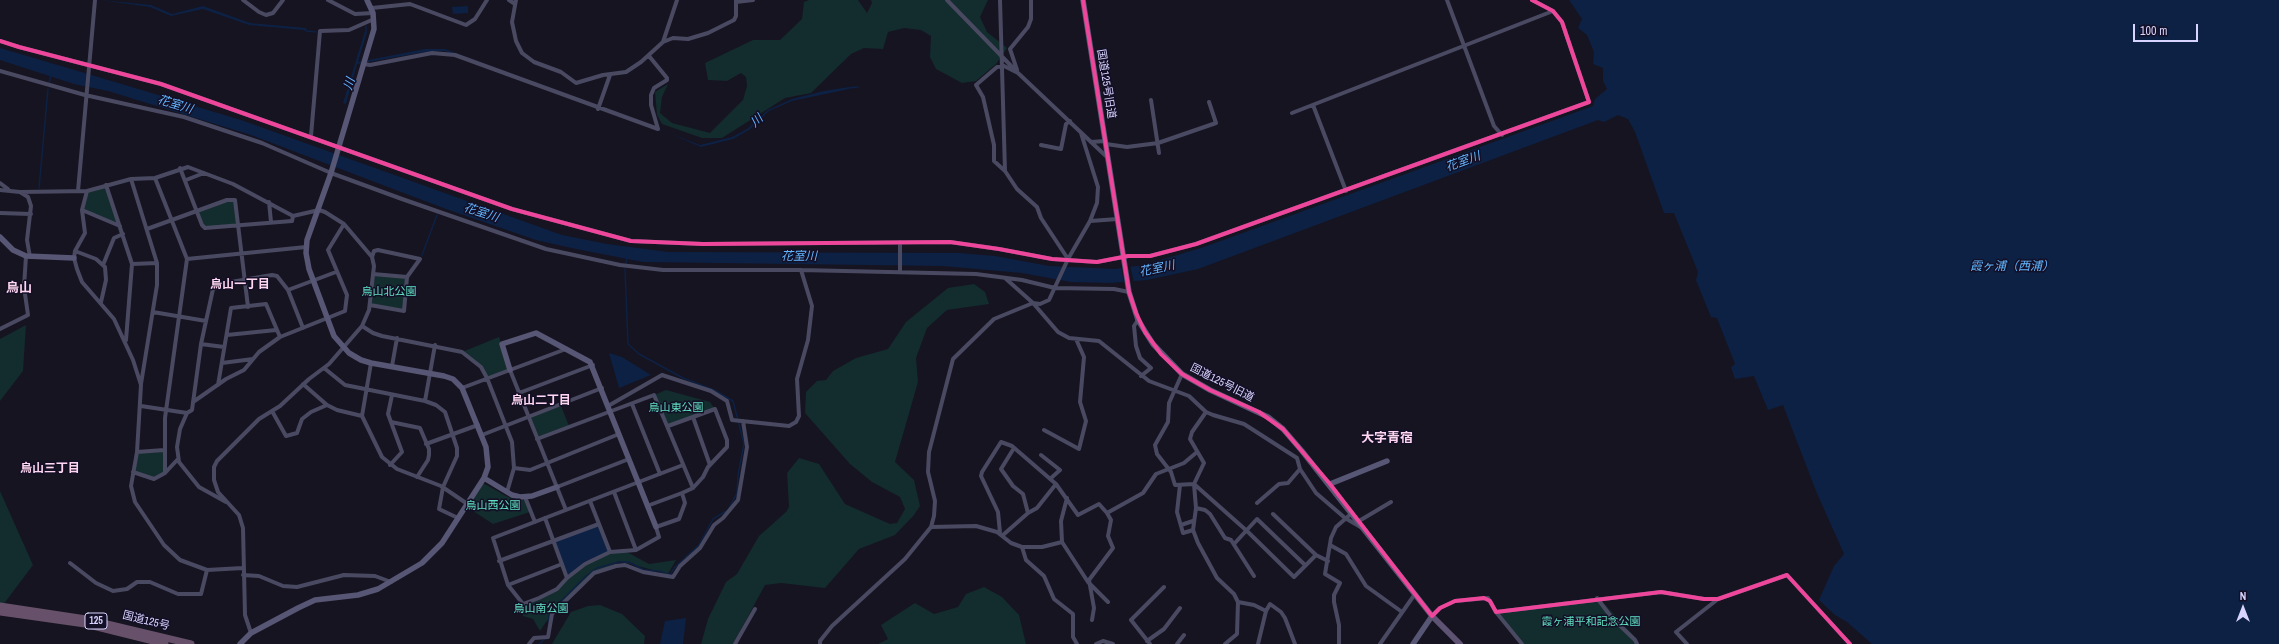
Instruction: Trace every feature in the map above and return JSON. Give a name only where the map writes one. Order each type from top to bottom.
[{"type":"highway","name":"国道125号","points":[[0,606],[86,619],[191,644]]},
{"type":"highway","name":"国道125号","points":[[0,612],[85,624],[165,644]]},
{"type":"main road","points":[[1432,616],[1460,644]]},
{"type":"street","points":[[78,191],[85,95],[95,0]]},
{"type":"street","points":[[243,0],[259,12],[266,15],[273,13],[283,0]]},
{"type":"street","points":[[330,0],[355,14],[373,14],[410,4],[466,25],[475,19],[487,0]]},
{"type":"street","points":[[240,644],[250,633],[315,600],[363,594],[391,582],[435,552],[458,518],[466,503],[484,478],[489,461],[482,435],[462,388],[453,379],[371,363],[354,356],[344,348],[334,336],[313,281],[307,260],[306,247],[332,172],[364,64],[373,14],[367,0]]},
{"type":"street","points":[[509,0],[516,2],[512,22],[522,53],[528,59],[561,72],[576,83],[626,72],[649,56],[663,42],[673,38],[688,39],[708,33],[734,20],[736,16],[736,1],[753,0]]},
{"type":"street","points":[[663,42],[677,0]]},
{"type":"street","points":[[947,0],[1018,73],[1108,158]]},
{"type":"street","points":[[1000,0],[1005,171]]},
{"type":"street","points":[[1018,73],[1010,49],[1028,27],[1031,19],[1031,0]]},
{"type":"street","name":"国道125号旧道","points":[[1083,0],[1129,289],[1138,320],[1161,354],[1182,374],[1210,390],[1268,418],[1283,429],[1330,484],[1432,616]]},
{"type":"street","points":[[1447,0],[1494,126],[1502,135]]},
{"type":"street","points":[[0,41],[88,66],[161,84],[311,136],[412,174],[512,209],[631,241],[703,244],[950,242],[999,248],[1052,259],[1097,262],[1150,256],[1177,250],[1346,192],[1589,102],[1565,30],[1558,17],[1553,11],[1532,0]]},
{"type":"street","points":[[1292,113],[1553,11]]},
{"type":"street","points":[[311,136],[320,31],[349,30],[373,14]]},
{"type":"street","points":[[364,64],[370,65],[422,54],[448,54],[598,109],[658,129],[651,105],[651,94],[654,88],[668,78],[649,56]]},
{"type":"street","points":[[1018,73],[1002,66],[997,67],[976,85],[984,104],[994,145],[994,161],[1005,171],[1017,190],[1037,207],[1040,218],[1067,261]]},
{"type":"street","points":[[0,71],[85,95],[184,117],[262,144],[332,172],[546,249],[620,265],[663,270],[900,271],[976,274],[1056,285],[1129,289]]},
{"type":"street","points":[[598,109],[610,75]]},
{"type":"street","points":[[1151,100],[1159,153]]},
{"type":"street","points":[[1091,142],[1135,147],[1158,143],[1216,124],[1209,102]]},
{"type":"street","points":[[1313,105],[1346,192]]},
{"type":"street","points":[[1041,145],[1061,149],[1066,124],[1070,121]]},
{"type":"street","points":[[820,644],[820,641],[832,626],[905,558],[931,527],[934,516],[935,501],[928,472],[929,452],[953,359],[994,319],[1033,303],[1045,303],[1049,300],[1067,261],[1090,221],[1097,203],[1098,187],[1081,133]]},
{"type":"street","points":[[0,190],[20,192],[87,191],[131,179],[155,178],[180,168],[188,167],[269,202],[293,216],[319,210],[326,212],[344,224],[372,257]]},
{"type":"street","points":[[180,168],[186,180],[196,211],[202,225],[205,228],[238,224],[292,221],[293,216]]},
{"type":"street","points":[[186,180],[204,173]]},
{"type":"street","points":[[155,178],[187,259],[166,409],[164,450],[165,473]]},
{"type":"street","points":[[131,179],[157,263],[153,312],[141,385],[141,406],[137,452],[131,486],[134,502],[150,527],[180,560],[207,570],[243,568]]},
{"type":"street","points":[[0,183],[9,190]]},
{"type":"street","points":[[106,185],[132,264],[126,341]]},
{"type":"street","points":[[87,191],[82,210],[85,233],[75,251],[74,258],[82,282],[101,302],[114,319],[126,341],[141,385]]},
{"type":"street","points":[[0,329],[28,315],[24,287],[31,214],[28,197],[20,192]]},
{"type":"street","points":[[147,229],[227,200],[235,200],[248,307]]},
{"type":"street","points":[[269,202],[271,222]]},
{"type":"street","points":[[82,210],[120,226]]},
{"type":"street","points":[[0,213],[31,214]]},
{"type":"street","points":[[1090,221],[1118,220]]},
{"type":"street","points":[[193,402],[226,379],[244,370],[259,352],[280,337],[342,314],[347,306],[347,295],[328,250],[344,224]]},
{"type":"street","points":[[101,302],[106,280],[103,265],[114,238],[123,234]]},
{"type":"street","points":[[0,237],[13,250],[28,256],[74,258]]},
{"type":"street","points":[[900,242],[900,271]]},
{"type":"street","points":[[187,259],[306,247]]},
{"type":"street","points":[[250,633],[246,623],[243,575],[243,528],[239,515],[218,492],[215,486],[214,467],[217,461],[259,420],[280,406],[303,384],[324,368],[344,348],[362,326],[370,306],[373,274],[372,257],[374,251],[378,250],[420,259],[407,276],[404,312],[370,306]]},
{"type":"street","points":[[75,251],[96,258],[103,265]]},
{"type":"street","points":[[132,264],[157,263]]},
{"type":"street","points":[[608,406],[662,375],[711,391],[727,401],[732,420],[789,426],[796,422],[799,416],[797,379],[808,340],[812,306],[801,270]]},
{"type":"street","points":[[288,290],[336,272]]},
{"type":"street","points":[[373,274],[407,276]]},
{"type":"street","points":[[230,505],[200,487],[178,459],[177,448],[180,429],[187,413],[192,410],[201,344],[213,289],[217,286],[272,275],[281,279],[288,290],[303,328]]},
{"type":"street","points":[[1005,278],[1033,303],[1058,332],[1076,339],[1099,341],[1141,376],[1153,383],[1190,396],[1206,412],[1220,418],[1244,424],[1297,458],[1300,469],[1316,493],[1355,526],[1365,530]]},
{"type":"street","points":[[218,386],[231,308],[266,304],[280,337]]},
{"type":"street","points":[[153,312],[206,321]]},
{"type":"street","points":[[1138,320],[1134,326],[1136,346],[1140,358],[1151,368],[1141,376]]},
{"type":"street","points":[[362,326],[373,334],[435,345],[462,352],[477,363],[487,378],[513,446],[514,468],[507,492]]},
{"type":"street","points":[[227,335],[276,330]]},
{"type":"street","points":[[566,510],[510,370],[502,344],[536,333],[593,365],[610,412],[629,459],[638,482],[647,506],[656,527],[659,537],[636,550],[610,552],[585,564],[567,578],[557,590],[522,604],[508,585],[499,561],[493,538],[614,492],[638,482],[683,465]]},
{"type":"street","points":[[392,366],[397,338]]},
{"type":"street","points":[[1044,430],[1079,449],[1086,421],[1080,402],[1084,357],[1076,339]]},
{"type":"street","points":[[201,344],[224,347]]},
{"type":"street","points":[[425,401],[435,345]]},
{"type":"street","points":[[462,388],[566,349]]},
{"type":"street","points":[[222,362],[253,359]]},
{"type":"street","points":[[371,363],[362,416],[378,449],[390,465],[443,487],[466,503]]},
{"type":"street","points":[[519,393],[593,365]]},
{"type":"street","points":[[324,368],[345,385],[425,401],[436,405],[445,412],[453,434],[458,456],[443,487],[439,509],[458,518]]},
{"type":"street","points":[[1182,374],[1169,403],[1168,422],[1155,445],[1157,454],[1168,468],[1175,485],[1194,484],[1247,531],[1294,577],[1316,555]]},
{"type":"street","points":[[303,384],[327,405],[337,410],[362,416]]},
{"type":"street","points":[[482,435],[602,388]]},
{"type":"street","points":[[538,439],[632,404],[654,394],[693,488]]},
{"type":"street","points":[[390,465],[402,452],[388,414],[392,395]]},
{"type":"street","points":[[632,404],[660,474]]},
{"type":"street","points":[[272,411],[286,436],[297,433],[302,419],[311,412],[327,405]]},
{"type":"street","points":[[141,406],[187,413]]},
{"type":"street","points":[[647,506],[693,488],[703,477],[710,464],[727,447],[727,440],[715,409],[668,426]]},
{"type":"street","points":[[1206,412],[1192,432],[1190,440],[1204,463],[1194,484],[1196,508],[1193,521],[1193,530],[1198,543],[1217,578],[1234,594],[1238,602],[1237,634],[1225,644]]},
{"type":"street","points":[[693,417],[710,464]]},
{"type":"street","points":[[528,644],[534,638],[548,637],[552,614],[594,573],[616,566],[625,565],[643,572],[673,577],[680,566],[700,548],[714,525],[723,518],[738,500],[747,447],[742,421]]},
{"type":"street","points":[[390,422],[420,428],[429,449],[428,460],[417,477]]},
{"type":"street","points":[[426,444],[478,425]]},
{"type":"street","points":[[514,468],[530,470],[619,434]]},
{"type":"street","points":[[1001,534],[998,512],[983,481],[982,472],[1001,442],[1014,448],[1056,484],[1078,515],[1099,504],[1111,520],[1108,536],[1113,548],[1088,582],[1094,608],[1092,620]]},
{"type":"street","points":[[1014,448],[1001,469],[1013,486],[1023,494],[1028,514]]},
{"type":"street","points":[[137,452],[164,450]]},
{"type":"street","points":[[1297,458],[1302,451]]},
{"type":"street","points":[[1106,513],[1143,493],[1156,474],[1168,468],[1184,464],[1198,452]]},
{"type":"street","points":[[1041,455],[1060,470],[1050,479]]},
{"type":"street","points":[[133,472],[154,479],[165,473],[178,459]]},
{"type":"street","points":[[484,478],[516,497],[526,497],[629,459]]},
{"type":"street","points":[[1330,484],[1388,461]]},
{"type":"street","points":[[1256,502],[1279,484],[1288,483],[1300,469]]},
{"type":"street","points":[[1001,534],[1037,508],[1056,484]]},
{"type":"street","points":[[1180,485],[1177,512],[1183,533],[1193,530]]},
{"type":"street","points":[[614,492],[636,550]]},
{"type":"street","points":[[656,527],[679,519],[685,503],[682,493]]},
{"type":"street","points":[[526,497],[535,522]]},
{"type":"street","points":[[1067,498],[1061,521],[1062,542],[1088,582],[1108,602]]},
{"type":"street","points":[[590,501],[610,552]]},
{"type":"street","points":[[1359,521],[1390,502]]},
{"type":"street","points":[[1196,508],[1205,510],[1210,514],[1226,538],[1231,540],[1234,544],[1254,576]]},
{"type":"street","points":[[1339,644],[1339,625],[1334,595],[1340,583],[1325,574],[1330,545],[1336,527],[1352,513]]},
{"type":"street","points":[[1273,514],[1316,555],[1328,561]]},
{"type":"street","points":[[546,518],[567,578]]},
{"type":"street","points":[[1234,544],[1256,519],[1305,565]]},
{"type":"street","points":[[1181,525],[1193,521]]},
{"type":"street","points":[[499,561],[599,524]]},
{"type":"street","points":[[931,527],[976,526],[1001,534],[1011,543],[1022,547],[1042,547],[1062,542]]},
{"type":"street","points":[[1330,545],[1346,554],[1366,586],[1402,612]]},
{"type":"street","points":[[1022,547],[1026,560],[1044,576],[1054,599],[1073,614],[1073,637],[1077,644]]},
{"type":"street","points":[[70,563],[96,583],[113,591],[121,591],[137,582],[150,582],[178,594],[201,594],[207,570]]},
{"type":"street","points":[[508,585],[562,564]]},
{"type":"street","points":[[243,575],[259,576],[283,586],[296,586],[344,575],[375,576],[391,582]]},
{"type":"street","points":[[1496,612],[1597,598],[1662,592],[1704,599],[1718,598],[1787,575],[1850,644]]},
{"type":"street","points":[[1164,587],[1131,620],[1149,642],[1164,630],[1180,608]]},
{"type":"street","points":[[1380,644],[1416,594]]},
{"type":"street","points":[[1413,644],[1432,616],[1441,606],[1455,601],[1484,598],[1490,600],[1496,612],[1522,644]]},
{"type":"street","points":[[1597,598],[1612,618],[1635,640],[1637,644]]},
{"type":"street","points":[[1687,644],[1676,632],[1718,598]]},
{"type":"street","points":[[1238,602],[1254,605],[1266,611]]},
{"type":"street","points":[[1258,644],[1266,611],[1270,604],[1280,612],[1291,630],[1295,644]]},
{"type":"street","points":[[735,644],[755,608]]},
{"type":"street","points":[[1177,644],[1184,635]]},
{"type":"street","points":[[1096,644],[1103,641],[1113,644]]},
{"type":"green space","points":[[809,0],[858,0],[867,13],[872,3],[871,0],[988,0],[980,17],[987,32],[1007,48],[996,64],[976,81],[962,83],[936,69],[930,57],[931,36],[921,30],[904,28],[888,32],[883,49],[864,48],[851,54],[811,93],[785,98],[722,138],[702,138],[662,124],[657,115],[655,92],[668,84],[662,97],[660,113],[672,123],[710,133],[743,100],[747,86],[746,77],[741,73],[727,81],[708,80],[705,63],[753,40],[780,40],[802,19],[804,2]]},
{"type":"green space","points":[[106,185],[120,226],[82,210],[87,191]]},
{"type":"green space","points":[[227,200],[235,200],[238,224],[205,228],[196,211]]},
{"type":"green space","name":"烏山北公園","points":[[373,274],[407,277],[404,311],[370,305]]},
{"type":"green space","points":[[974,284],[985,292],[989,304],[947,310],[927,328],[916,358],[918,382],[895,462],[914,480],[920,506],[914,515],[895,535],[859,549],[825,588],[781,583],[765,585],[733,644],[701,644],[708,619],[726,582],[737,574],[759,536],[786,512],[789,507],[787,473],[799,458],[819,464],[845,504],[890,524],[897,523],[905,509],[900,497],[872,482],[850,464],[805,413],[806,392],[817,381],[826,380],[833,371],[856,358],[888,349],[906,322],[948,288]]},
{"type":"green space","points":[[26,325],[23,371],[0,401],[0,339]]},
{"type":"green space","points":[[499,337],[510,370],[487,378],[484,372],[462,352]]},
{"type":"green space","name":"烏山東公園","points":[[666,390],[710,402],[715,409],[668,426],[654,395]]},
{"type":"green space","points":[[561,406],[569,426],[542,436],[538,436],[531,417]]},
{"type":"green space","points":[[164,450],[165,473],[154,479],[133,472],[137,452]]},
{"type":"green space","name":"烏山西公園","points":[[483,483],[506,496],[516,500],[525,500],[530,512],[493,524],[467,507]]},
{"type":"green space","points":[[0,491],[33,565],[0,609]]},
{"type":"green space","name":"烏山南公園","points":[[625,551],[649,564],[676,560],[668,574],[619,561],[589,577],[546,622],[540,631],[533,619],[523,616],[523,604],[557,589],[567,578],[601,555]]},
{"type":"green space","points":[[984,587],[1002,597],[1019,615],[1026,644],[878,644],[888,639],[881,625],[915,603],[934,614],[958,607],[966,594]]},
{"type":"green space","name":"霞ヶ浦平和記念公園","points":[[1599,598],[1637,639],[1638,644],[1524,644],[1498,612]]},
{"type":"green space","points":[[600,605],[622,614],[645,636],[644,644],[552,644],[571,612],[588,606]]},
{"type":"water","points":[[100,0],[151,5],[172,14],[203,6],[250,23],[306,28],[308,33],[304,30],[249,25],[203,9],[171,16],[150,7]]},
{"type":"water","name":"霞ヶ浦（西浦）","points":[[1569,0],[2279,0],[2279,644],[1872,644],[1847,622],[1835,615],[1819,600],[1834,566],[1844,554],[1816,491],[1783,405],[1768,410],[1754,376],[1735,379],[1731,367],[1735,364],[1717,318],[1711,317],[1696,280],[1698,272],[1674,213],[1664,213],[1635,132],[1628,119],[1618,115],[1604,122],[1598,120],[1198,269],[1147,280],[1111,283],[1071,282],[1022,273],[943,266],[643,262],[576,249],[536,240],[446,209],[251,135],[108,91],[74,84],[0,60],[0,48],[241,120],[562,235],[607,244],[668,252],[958,253],[995,256],[1049,266],[1115,269],[1144,265],[1204,247],[1593,106],[1595,99],[1607,89],[1603,81],[1603,68],[1593,64],[1594,52],[1587,35],[1578,28],[1582,19]]},
{"type":"water","points":[[468,6],[468,13],[453,14],[452,7]]},
{"type":"water","points":[[365,31],[367,32],[358,62],[425,49],[445,49],[618,114],[444,51],[425,52],[357,64],[346,104],[343,103]]},
{"type":"water","points":[[849,87],[849,89],[792,101],[769,111],[749,130],[733,139],[701,147],[670,134],[700,145],[732,137],[747,129],[768,110],[792,99],[824,91]]},
{"type":"water","points":[[618,114],[659,129],[670,134]]},
{"type":"water","points":[[609,353],[622,357],[651,375],[619,388]]},
{"type":"water","points":[[600,524],[610,553],[584,562],[568,578],[555,540]]},
{"type":"water","points":[[686,618],[683,644],[660,644],[665,621]]},
{"type":"pier","points":[[1130,265],[1134,283],[1124,284],[1121,266]]},
{"type":"waterway","points":[[366,26],[366,33]]},
{"type":"waterway","points":[[307,31],[316,32]]},
{"type":"waterway","points":[[49,83],[51,75]]},
{"type":"waterway","name":"川","points":[[848,88],[858,87]]},
{"type":"waterway","points":[[39,188],[48,89]]},
{"type":"waterway","points":[[422,255],[437,215]]},
{"type":"waterway","points":[[626,263],[627,257]]},
{"type":"waterway","points":[[625,269],[628,344],[639,354],[683,378],[714,390],[733,401],[744,444],[738,475],[737,493],[729,508]]},
{"type":"waterway","points":[[549,624],[549,615],[554,608],[585,577],[597,568],[619,562],[629,562],[644,570],[659,571],[670,575],[674,568],[699,545],[713,519],[726,511]]},
{"type":"waterway","points":[[539,644],[545,639]]},
{"type":"cycle path","points":[[1083,0],[1129,292],[1136,313],[1145,332],[1161,354],[1182,374],[1210,390],[1259,412],[1283,429],[1330,484],[1432,616],[1440,608],[1455,601],[1484,598],[1490,601],[1496,612],[1661,592],[1704,599],[1718,599],[1787,575],[1850,644]]},
{"type":"cycle path","points":[[0,41],[161,84],[512,209],[631,241],[703,244],[950,242],[1052,259],[1097,262],[1128,256],[1150,256],[1196,244],[1589,102],[1562,22],[1553,11],[1532,0]]},
{"type":"district","name":"烏山一丁目","points":[[240,285]]},
{"type":"district","name":"烏山","points":[[19,289]]},
{"type":"district","name":"烏山二丁目","points":[[541,401]]},
{"type":"district","name":"大字青宿","points":[[1387,439]]},
{"type":"district","name":"烏山三丁目","points":[[50,469]]},
{"type":"water label","name":"花室川","points":[[175,105]]},
{"type":"water label","name":"花室川","points":[[1463,162]]},
{"type":"water label","name":"花室川","points":[[481,213]]},
{"type":"water label","name":"花室川","points":[[799,257]]},
{"type":"water label","name":"花室川","points":[[1157,269]]}]
